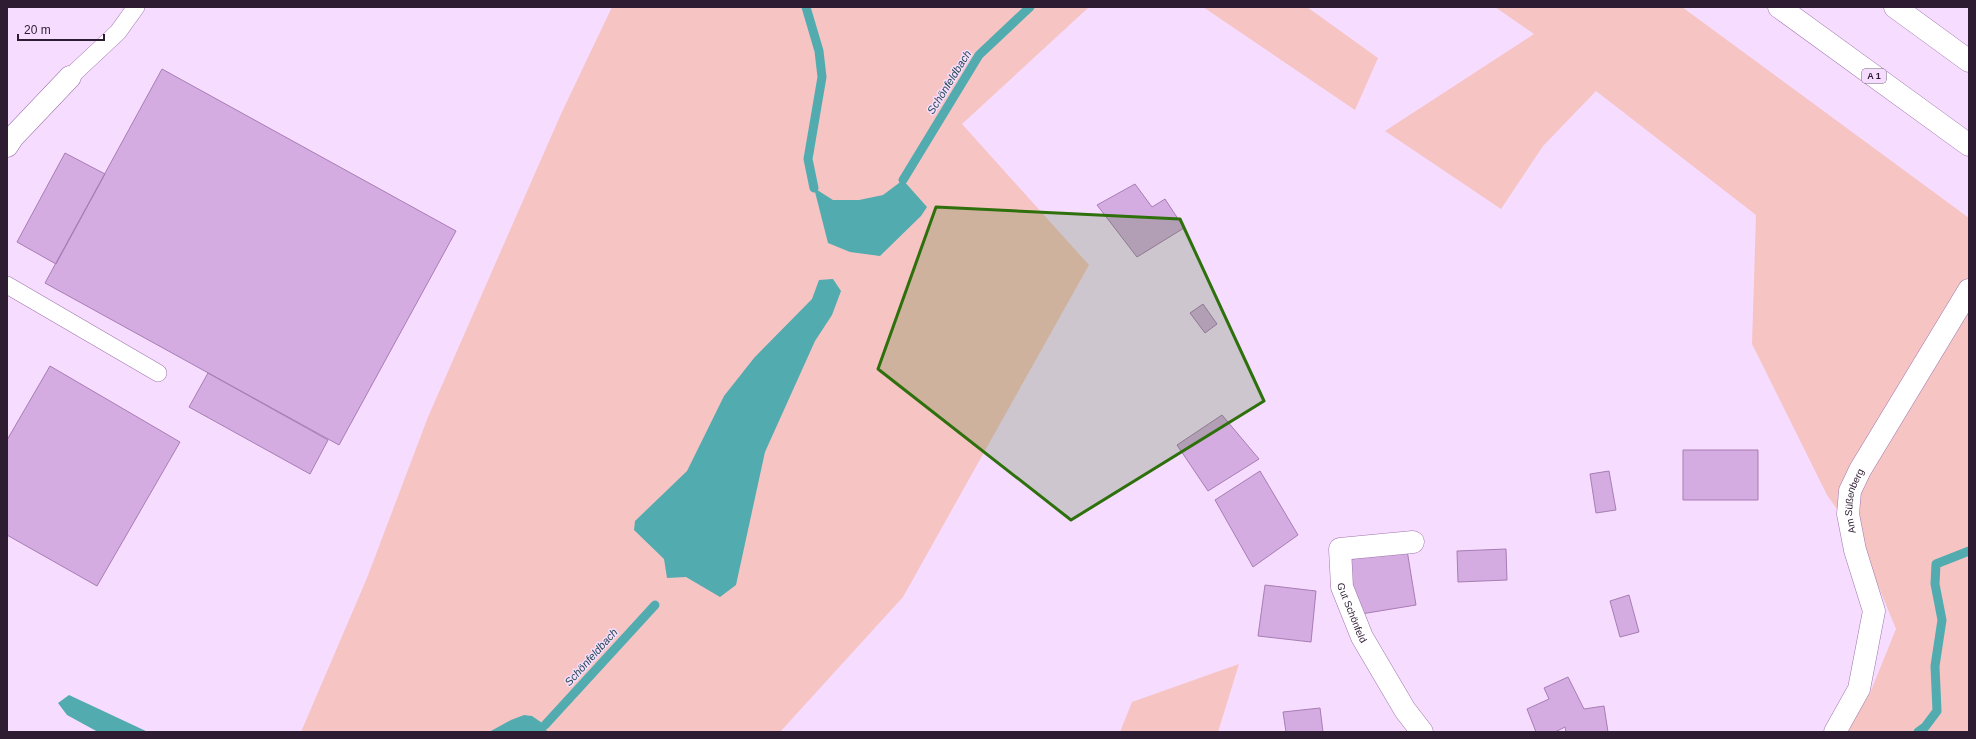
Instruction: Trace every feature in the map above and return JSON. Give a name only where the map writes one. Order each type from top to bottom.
[{"type":"main road","name":"A 1","points":[[1779,7],[1969,145]]},
{"type":"main road","points":[[1895,7],[1969,61]]},
{"type":"main road","points":[[7,146],[13,137],[70,77]]},
{"type":"main road","name":"Am Süßenberg","points":[[1836,732],[1859,689],[1874,611],[1855,550],[1848,514],[1850,491],[1860,470],[1969,290]]},
{"type":"main road","name":"Gut Schönfeld","points":[[1413,542],[1340,549],[1342,587],[1362,637],[1405,710],[1422,732]]},
{"type":"lane","points":[[70,77],[118,32],[136,7]]},
{"type":"lane","points":[[7,285],[158,373]]},
{"type":"highlighted area","points":[[936,207],[1180,219],[1264,401],[1071,520],[878,369]]},
{"type":"shaded area","points":[[612,7],[1089,7],[962,124],[1089,265],[903,597],[780,732],[301,732],[367,578],[428,417],[561,114]]},
{"type":"shaded area","points":[[1203,7],[1307,7],[1378,58],[1355,110]]},
{"type":"shaded area","points":[[1495,7],[1682,7],[1969,218],[1969,732],[1846,732],[1870,693],[1896,629],[1860,542],[1827,495],[1752,344],[1756,215],[1596,91],[1543,146],[1501,209],[1385,131],[1534,34]]},
{"type":"shaded area","points":[[903,180],[927,207],[921,216],[880,256],[850,252],[828,243],[814,188],[833,200],[859,200],[883,195]]},
{"type":"shaded area","points":[[833,279],[841,291],[832,315],[815,341],[765,452],[736,585],[720,597],[686,577],[667,578],[664,559],[634,530],[635,521],[687,471],[724,396],[754,358],[812,299],[819,280]]},
{"type":"shaded area","points":[[1239,664],[1218,732],[1120,732],[1132,702]]},
{"type":"shaded area","points":[[69,695],[148,732],[98,732],[67,715],[58,703]]},
{"type":"shaded area","points":[[524,715],[532,716],[545,725],[547,732],[489,732],[511,720]]},
{"type":"building","points":[[162,69],[456,231],[339,445],[45,283]]},
{"type":"building","points":[[65,153],[105,174],[56,264],[17,242]]},
{"type":"building","points":[[1135,184],[1152,207],[1165,199],[1184,228],[1137,257],[1097,205]]},
{"type":"building","points":[[1203,304],[1217,324],[1205,333],[1190,313]]},
{"type":"building","points":[[50,366],[180,442],[97,586],[7,535],[7,440]]},
{"type":"building","points":[[208,373],[328,440],[310,474],[189,407]]},
{"type":"building","points":[[1222,415],[1259,459],[1208,491],[1177,445]]},
{"type":"building","points":[[1683,450],[1758,450],[1758,500],[1683,500]]},
{"type":"building","points":[[1260,471],[1298,535],[1253,567],[1215,500]]},
{"type":"building","points":[[1609,471],[1616,510],[1596,513],[1590,474]]},
{"type":"building","points":[[1506,549],[1507,580],[1458,582],[1457,551]]},
{"type":"building","points":[[1407,550],[1416,605],[1355,615],[1346,560]]},
{"type":"building","points":[[1265,585],[1316,591],[1311,642],[1258,636]]},
{"type":"building","points":[[1629,595],[1639,632],[1620,637],[1610,601]]},
{"type":"building","points":[[1568,677],[1584,709],[1604,706],[1608,732],[1566,732],[1565,727],[1555,732],[1536,732],[1527,709],[1549,699],[1544,688]]},
{"type":"building","points":[[1320,708],[1323,732],[1286,732],[1283,712]]},
{"type":"waterway","points":[[806,7],[819,51],[822,77],[808,159],[814,188]]},
{"type":"waterway","name":"Schönfeldbach","points":[[903,180],[979,55],[1030,7]]},
{"type":"waterway","points":[[1918,732],[1925,727],[1937,711],[1935,666],[1942,620],[1935,584],[1936,564],[1969,551]]},
{"type":"waterway","name":"Schönfeldbach","points":[[545,725],[655,605]]}]
